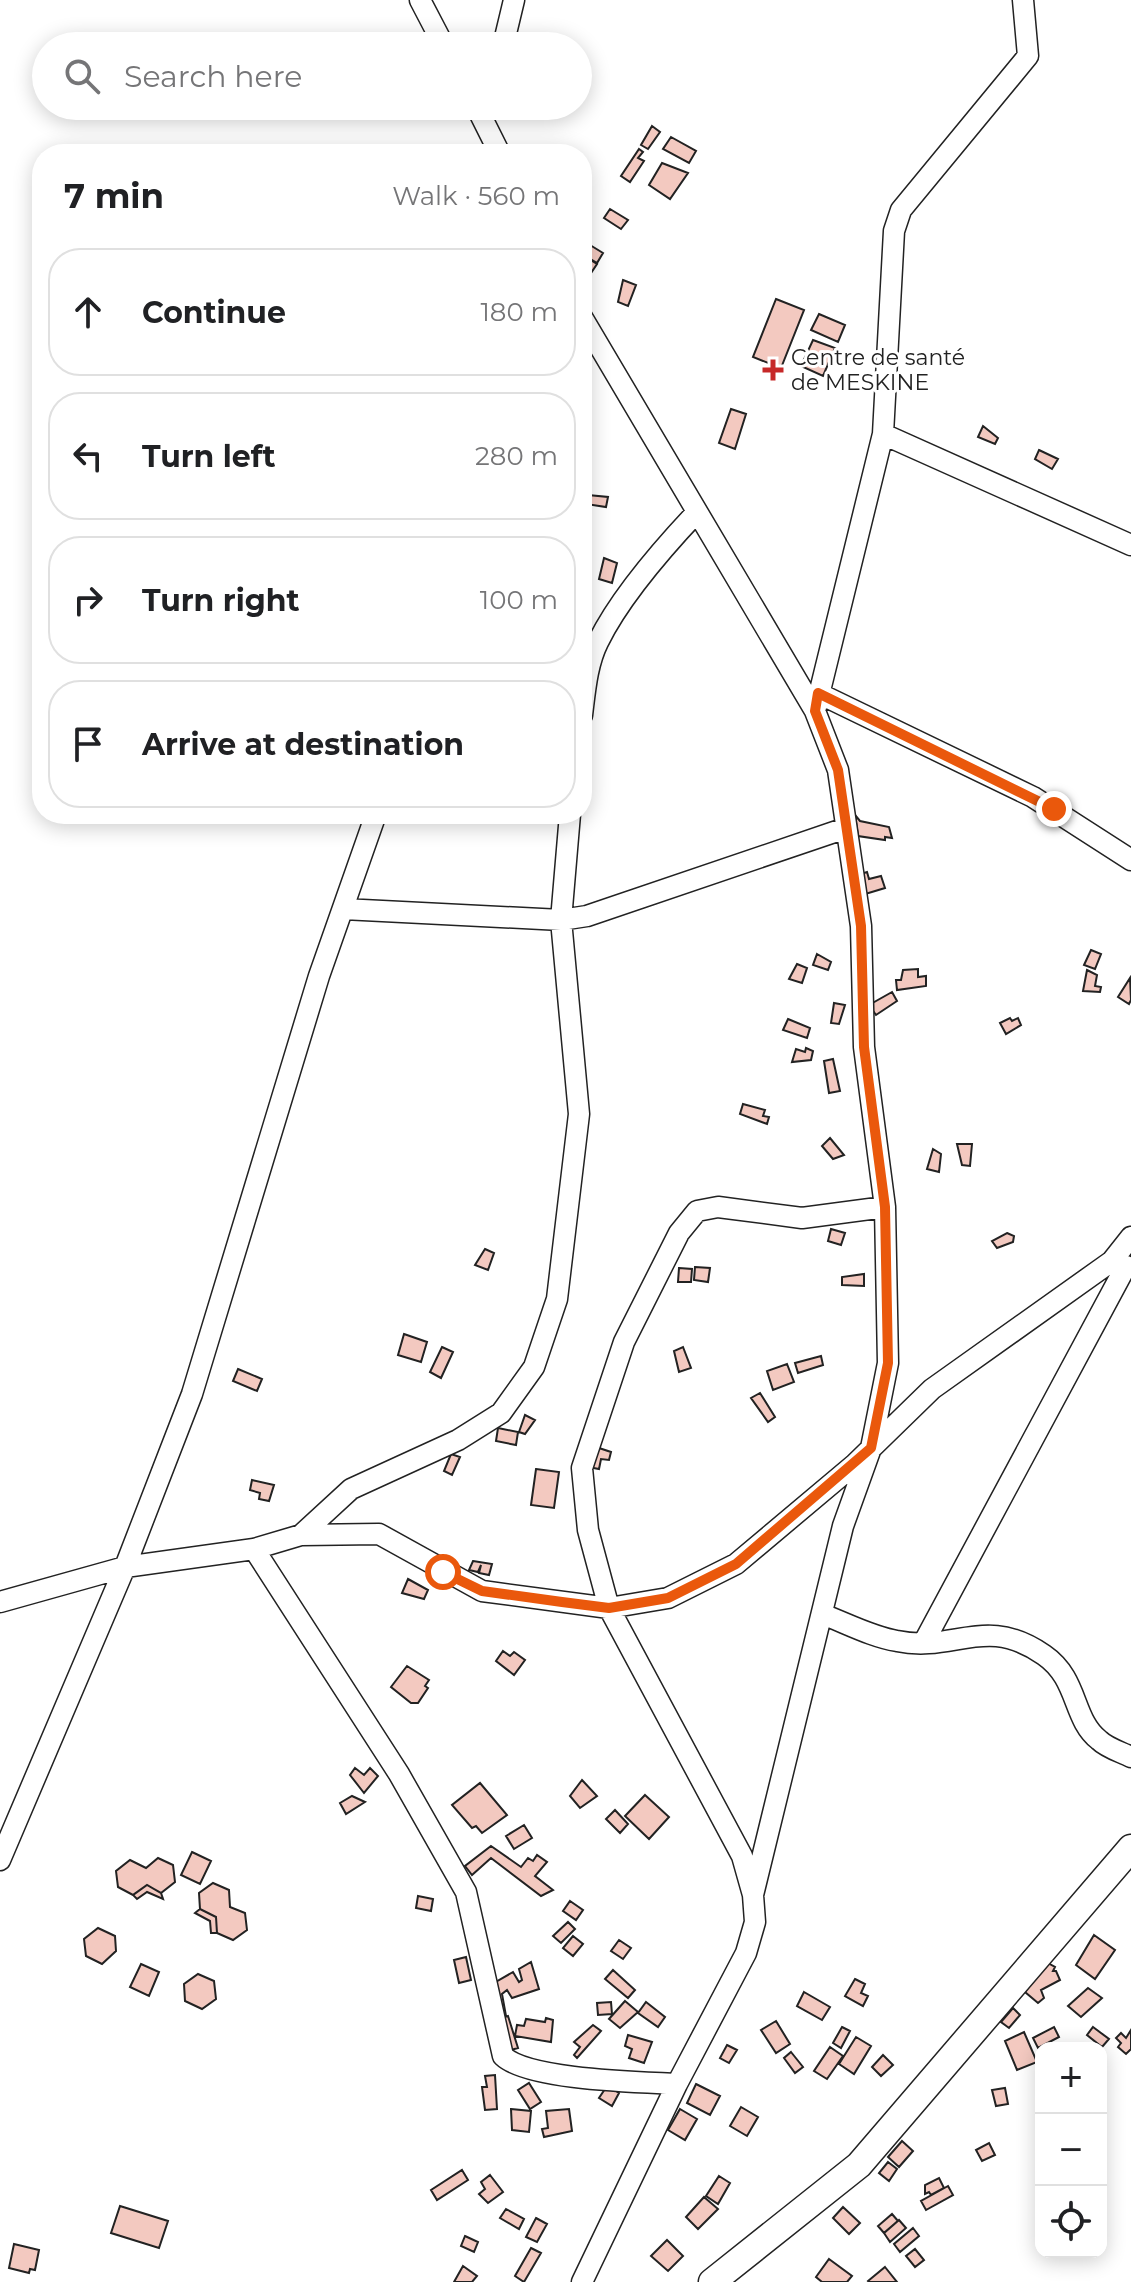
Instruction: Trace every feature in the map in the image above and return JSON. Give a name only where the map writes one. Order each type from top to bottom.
[{"type":"main road","points":[[712,2282],[859,2165],[1131,1848]]},
{"type":"street","points":[[420,0],[437,32]]},
{"type":"street","points":[[506,32],[514,0]]},
{"type":"street","points":[[816,702],[883,434],[894,231],[901,210],[1022,67],[1028,56],[1023,0]]},
{"type":"street","points":[[483,120],[495,144]]},
{"type":"street","points":[[486,144],[488,120]]},
{"type":"street","points":[[592,334],[697,512],[816,702],[838,770],[861,926],[864,1047],[885,1207],[888,1363],[871,1448],[843,1526],[753,1895]]},
{"type":"street","points":[[883,434],[1131,545]]},
{"type":"street","points":[[592,658],[598,642],[663,548],[697,512]]},
{"type":"street","points":[[816,702],[1033,797],[1131,860]]},
{"type":"street","points":[[0,1860],[125,1567],[192,1394],[343,909],[373,824]]},
{"type":"street","points":[[301,1535],[351,1489],[458,1440],[501,1413],[534,1367],[557,1299],[579,1114],[561,920],[569,824]]},
{"type":"street","points":[[343,909],[561,920],[587,916],[846,828]]},
{"type":"street","points":[[582,2282],[677,2084],[746,1953],[755,1922],[753,1895],[742,1856],[609,1608],[588,1530],[582,1468],[624,1342],[679,1233],[697,1211],[706,1207],[802,1218],[885,1207]]},
{"type":"street","points":[[924,1642],[1123,1265],[1131,1237]]},
{"type":"street","points":[[0,1602],[125,1567],[254,1549],[301,1535],[379,1534],[482,1591],[609,1608],[668,1598],[736,1564],[871,1448],[932,1389],[1123,1265]]},
{"type":"street","points":[[254,1549],[399,1774],[456,1870],[466,1892],[503,2056],[513,2064],[575,2077],[677,2084]]},
{"type":"street","points":[[822,1614],[897,1641],[924,1642],[990,1633],[1044,1655],[1068,1677],[1084,1721],[1098,1740],[1131,1757]]},
{"type":"building","points":[[652,126],[660,132],[648,149],[641,145]]},
{"type":"building","points":[[671,137],[696,151],[689,163],[663,149]]},
{"type":"building","points":[[639,149],[643,152],[638,158],[644,161],[630,182],[621,176]]},
{"type":"building","points":[[662,163],[688,173],[670,199],[649,185]]},
{"type":"building","points":[[610,209],[628,220],[621,229],[604,218]]},
{"type":"building","points":[[592,246],[603,253],[597,263],[592,260]]},
{"type":"building","points":[[623,280],[636,285],[628,306],[618,302]]},
{"type":"building","points":[[776,299],[804,310],[781,368],[753,357]]},
{"type":"building","points":[[819,314],[845,325],[838,342],[811,330]]},
{"type":"building","points":[[813,340],[835,348],[823,376],[801,366]]},
{"type":"building","points":[[731,409],[746,414],[735,449],[719,443]]},
{"type":"building","points":[[983,426],[998,438],[995,444],[978,437]]},
{"type":"building","points":[[1039,450],[1058,459],[1052,469],[1035,459]]},
{"type":"building","points":[[592,495],[608,497],[606,507],[592,505]]},
{"type":"building","points":[[604,558],[617,563],[612,583],[599,579]]},
{"type":"building","points":[[855,815],[860,821],[889,827],[892,838],[885,837],[885,840],[858,836]]},
{"type":"building","points":[[867,872],[869,879],[881,876],[885,888],[862,895],[858,875]]},
{"type":"building","points":[[1091,950],[1101,954],[1095,969],[1084,965]]},
{"type":"building","points":[[817,954],[831,962],[828,970],[813,965]]},
{"type":"building","points":[[797,964],[807,968],[802,983],[789,979]]},
{"type":"building","points":[[918,969],[918,977],[926,976],[926,986],[897,990],[896,980],[901,980],[903,970]]},
{"type":"building","points":[[1087,970],[1097,975],[1095,986],[1101,987],[1100,992],[1083,991]]},
{"type":"building","points":[[1130,978],[1131,1000],[1129,1004],[1118,997]]},
{"type":"building","points":[[892,992],[897,1001],[876,1015],[869,1005]]},
{"type":"building","points":[[834,1003],[845,1005],[839,1024],[831,1023]]},
{"type":"building","points":[[1010,1018],[1012,1021],[1018,1018],[1021,1025],[1006,1034],[1000,1023]]},
{"type":"building","points":[[788,1019],[810,1028],[807,1038],[783,1030]]},
{"type":"building","points":[[806,1048],[813,1051],[811,1060],[792,1062],[796,1049],[805,1052]]},
{"type":"building","points":[[833,1059],[840,1091],[829,1093],[824,1061]]},
{"type":"building","points":[[743,1104],[765,1110],[763,1116],[769,1117],[767,1124],[740,1114]]},
{"type":"building","points":[[830,1138],[844,1155],[833,1159],[822,1146]]},
{"type":"building","points":[[957,1144],[972,1144],[970,1166],[962,1165]]},
{"type":"building","points":[[933,1149],[941,1154],[939,1172],[927,1169]]},
{"type":"building","points":[[831,1229],[845,1233],[841,1245],[828,1241]]},
{"type":"building","points":[[1007,1233],[1014,1236],[1013,1242],[997,1248],[992,1241]]},
{"type":"building","points":[[485,1249],[494,1253],[488,1270],[475,1265]]},
{"type":"building","points":[[695,1267],[710,1268],[708,1282],[694,1280]]},
{"type":"building","points":[[679,1268],[692,1269],[691,1282],[678,1282]]},
{"type":"building","points":[[864,1274],[864,1286],[842,1285],[842,1277]]},
{"type":"building","points":[[404,1334],[427,1342],[421,1362],[398,1355]]},
{"type":"building","points":[[442,1347],[453,1352],[441,1378],[430,1372]]},
{"type":"building","points":[[683,1347],[691,1368],[679,1372],[674,1351]]},
{"type":"building","points":[[821,1356],[823,1365],[798,1373],[795,1363]]},
{"type":"building","points":[[787,1364],[794,1382],[773,1390],[767,1371]]},
{"type":"building","points":[[238,1369],[262,1379],[257,1391],[233,1381]]},
{"type":"building","points":[[760,1393],[775,1417],[768,1422],[751,1398]]},
{"type":"building","points":[[525,1415],[535,1420],[525,1434],[519,1432]]},
{"type":"building","points":[[498,1428],[518,1432],[516,1445],[496,1441]]},
{"type":"building","points":[[593,1446],[611,1452],[609,1460],[601,1459],[599,1469],[588,1467]]},
{"type":"building","points":[[451,1454],[460,1457],[452,1475],[444,1471]]},
{"type":"building","points":[[536,1469],[559,1472],[554,1508],[531,1505]]},
{"type":"building","points":[[252,1480],[274,1485],[269,1501],[259,1499],[260,1493],[250,1490]]},
{"type":"building","points":[[473,1561],[492,1564],[489,1575],[479,1573],[481,1565],[478,1572],[469,1570]]},
{"type":"building","points":[[408,1579],[428,1590],[424,1599],[402,1593]]},
{"type":"building","points":[[503,1651],[510,1656],[514,1652],[525,1660],[514,1675],[496,1661]]},
{"type":"building","points":[[407,1666],[429,1680],[425,1686],[428,1688],[418,1703],[411,1703],[391,1687]]},
{"type":"building","points":[[355,1768],[364,1775],[370,1768],[378,1776],[364,1793],[350,1775]]},
{"type":"building","points":[[582,1780],[597,1796],[580,1808],[570,1796]]},
{"type":"building","points":[[480,1783],[507,1815],[482,1833],[476,1826],[472,1828],[452,1805]]},
{"type":"building","points":[[645,1795],[669,1817],[649,1839],[625,1816]]},
{"type":"building","points":[[352,1796],[365,1802],[346,1814],[340,1803]]},
{"type":"building","points":[[615,1810],[628,1824],[620,1833],[606,1819]]},
{"type":"building","points":[[524,1825],[532,1838],[514,1849],[506,1836]]},
{"type":"building","points":[[491,1846],[521,1867],[528,1858],[533,1861],[537,1855],[547,1862],[535,1876],[553,1890],[541,1896],[491,1858],[472,1875],[465,1866]]},
{"type":"building","points":[[192,1852],[211,1861],[200,1884],[181,1875]]},
{"type":"building","points":[[158,1858],[173,1865],[175,1882],[161,1893],[147,1885],[133,1895],[118,1887],[116,1871],[130,1860],[146,1868]]},
{"type":"building","points":[[213,1883],[229,1890],[230,1907],[245,1913],[247,1930],[233,1940],[217,1933],[216,1917],[200,1909],[199,1893]]},
{"type":"building","points":[[147,1885],[161,1893],[163,1899],[147,1892],[137,1899],[133,1895]]},
{"type":"building","points":[[418,1896],[433,1899],[431,1911],[416,1908]]},
{"type":"building","points":[[570,1901],[583,1910],[576,1920],[563,1911]]},
{"type":"building","points":[[200,1909],[216,1917],[217,1933],[211,1933],[210,1921],[195,1913]]},
{"type":"building","points":[[568,1922],[575,1929],[561,1943],[553,1936]]},
{"type":"building","points":[[98,1928],[115,1936],[116,1951],[102,1964],[86,1956],[84,1939]]},
{"type":"building","points":[[1094,1935],[1115,1950],[1095,1979],[1076,1965]]},
{"type":"building","points":[[573,1936],[583,1944],[573,1956],[563,1948]]},
{"type":"building","points":[[619,1940],[631,1948],[623,1959],[611,1951]]},
{"type":"building","points":[[466,1957],[471,1980],[459,1983],[454,1960]]},
{"type":"building","points":[[531,1962],[539,1989],[512,1998],[507,1990],[502,1994],[506,2016],[496,2019],[494,1983],[513,1972],[519,1982],[522,1980],[519,1969]]},
{"type":"building","points":[[1046,1962],[1055,1967],[1053,1971],[1060,1980],[1041,1990],[1044,1998],[1038,2003],[1025,1992]]},
{"type":"building","points":[[141,1964],[159,1972],[149,1996],[130,1987]]},
{"type":"building","points":[[613,1970],[635,1990],[628,1998],[605,1979]]},
{"type":"building","points":[[198,1974],[214,1981],[216,1999],[202,2009],[185,2001],[184,1984]]},
{"type":"building","points":[[855,1979],[865,1984],[861,1993],[868,1996],[863,2006],[845,1996]]},
{"type":"building","points":[[1088,1988],[1102,1998],[1081,2017],[1068,2006]]},
{"type":"building","points":[[804,1992],[830,2007],[822,2020],[797,2006]]},
{"type":"building","points":[[625,2001],[638,2012],[620,2028],[609,2019]]},
{"type":"building","points":[[611,2002],[612,2014],[598,2015],[597,2003]]},
{"type":"building","points":[[646,2002],[665,2017],[658,2027],[638,2013]]},
{"type":"building","points":[[1013,2008],[1020,2015],[1009,2028],[1001,2022]]},
{"type":"building","points":[[508,2016],[518,2048],[503,2052],[494,2020]]},
{"type":"building","points":[[546,2018],[553,2020],[551,2042],[515,2036],[517,2025],[524,2026],[526,2019],[545,2022]]},
{"type":"building","points":[[776,2021],[790,2044],[776,2053],[761,2030]]},
{"type":"building","points":[[593,2025],[601,2031],[577,2058],[574,2055],[580,2047],[574,2042]]},
{"type":"building","points":[[842,2027],[850,2031],[841,2048],[833,2043]]},
{"type":"building","points":[[1054,2027],[1059,2037],[1049,2042],[1035,2042],[1033,2038]]},
{"type":"building","points":[[1093,2027],[1109,2039],[1096,2042],[1087,2035]]},
{"type":"building","points":[[1131,2030],[1131,2049],[1126,2054],[1118,2047],[1121,2043],[1116,2038],[1121,2033],[1126,2038]]},
{"type":"building","points":[[1024,2032],[1035,2063],[1017,2070],[1005,2041]]},
{"type":"building","points":[[628,2035],[652,2042],[644,2063],[629,2058],[632,2049],[625,2046]]},
{"type":"building","points":[[856,2037],[871,2046],[854,2074],[839,2064]]},
{"type":"building","points":[[727,2045],[737,2050],[729,2063],[720,2058]]},
{"type":"building","points":[[830,2047],[843,2056],[827,2079],[814,2071]]},
{"type":"building","points":[[791,2052],[803,2067],[795,2073],[784,2058]]},
{"type":"building","points":[[883,2055],[893,2065],[881,2076],[872,2067]]},
{"type":"building","points":[[495,2075],[497,2109],[485,2110],[482,2087],[487,2087],[485,2076]]},
{"type":"building","points":[[529,2083],[541,2102],[530,2109],[518,2090]]},
{"type":"building","points":[[696,2084],[720,2096],[710,2115],[687,2103]]},
{"type":"building","points":[[607,2086],[618,2088],[616,2091],[619,2093],[612,2106],[599,2098]]},
{"type":"building","points":[[1005,2088],[1008,2104],[996,2106],[992,2090]]},
{"type":"building","points":[[741,2107],[758,2117],[747,2136],[730,2126]]},
{"type":"building","points":[[511,2109],[531,2111],[529,2132],[512,2130]]},
{"type":"building","points":[[569,2109],[572,2131],[544,2137],[542,2129],[548,2128],[546,2111]]},
{"type":"building","points":[[680,2109],[697,2119],[685,2140],[668,2130]]},
{"type":"building","points":[[902,2141],[913,2151],[899,2167],[888,2157]]},
{"type":"building","points":[[989,2143],[995,2155],[982,2161],[976,2150]]},
{"type":"building","points":[[888,2162],[897,2169],[889,2181],[879,2173]]},
{"type":"building","points":[[462,2170],[468,2180],[437,2200],[431,2190]]},
{"type":"building","points":[[490,2175],[503,2192],[488,2203],[479,2194],[485,2189],[481,2182]]},
{"type":"building","points":[[719,2176],[730,2183],[718,2204],[706,2196]]},
{"type":"building","points":[[939,2178],[944,2188],[931,2195],[929,2192],[925,2194],[925,2185]]},
{"type":"building","points":[[948,2186],[953,2195],[926,2210],[921,2201]]},
{"type":"building","points":[[704,2197],[718,2209],[698,2229],[686,2217]]},
{"type":"building","points":[[120,2206],[168,2221],[159,2248],[111,2233]]},
{"type":"building","points":[[843,2207],[860,2223],[849,2234],[833,2218]]},
{"type":"building","points":[[506,2209],[524,2219],[519,2229],[500,2218]]},
{"type":"building","points":[[892,2214],[898,2221],[884,2233],[878,2226]]},
{"type":"building","points":[[536,2218],[547,2224],[537,2242],[526,2237]]},
{"type":"building","points":[[899,2220],[906,2228],[890,2242],[884,2233]]},
{"type":"building","points":[[913,2228],[919,2236],[900,2252],[894,2244]]},
{"type":"building","points":[[465,2236],[478,2242],[474,2252],[461,2246]]},
{"type":"building","points":[[667,2240],[683,2256],[668,2271],[651,2256]]},
{"type":"building","points":[[14,2244],[39,2250],[35,2270],[30,2269],[29,2273],[9,2268]]},
{"type":"building","points":[[531,2248],[541,2253],[524,2282],[515,2276]]},
{"type":"building","points":[[915,2249],[924,2260],[915,2267],[906,2256]]},
{"type":"building","points":[[829,2259],[852,2276],[847,2282],[822,2282],[816,2277]]},
{"type":"building","points":[[463,2266],[477,2276],[472,2282],[454,2282]]},
{"type":"building","points":[[885,2267],[897,2282],[868,2281]]},
{"type":"place","name":"Centre de santé de MESKINE","points":[[773,370]]},
{"type":"route","points":[[443,1572],[482,1591],[609,1608],[668,1598],[736,1564],[820,1495],[871,1448],[885,1392],[888,1363],[885,1207],[864,1047],[861,926],[838,770],[815,711],[818,693],[1054,809]]}]
